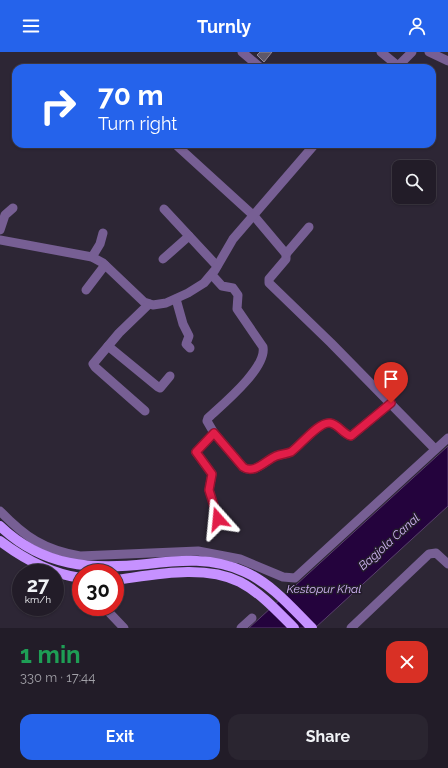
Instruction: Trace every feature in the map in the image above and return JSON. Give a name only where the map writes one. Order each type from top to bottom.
[{"type":"main road","points":[[0,526],[9,535],[37,553],[65,563],[79,561],[131,565],[181,560],[215,562],[246,572],[279,594],[312,628]]},
{"type":"main road","points":[[0,541],[36,564],[72,576]]},
{"type":"main road","points":[[124,579],[171,574],[220,575],[242,583],[269,603],[294,628]]},
{"type":"street","points":[[242,52],[256,64]]},
{"type":"street","points":[[381,52],[394,64]]},
{"type":"street","points":[[400,64],[412,52]]},
{"type":"street","points":[[428,52],[448,61]]},
{"type":"street","points":[[179,148],[254,216],[286,254]]},
{"type":"street","points":[[146,412],[94,366],[108,346],[134,317],[149,304],[166,303],[176,299],[204,283],[212,275],[229,245],[311,148]]},
{"type":"street","points":[[0,230],[5,215],[14,208]]},
{"type":"street","points":[[164,209],[217,266]]},
{"type":"street","points":[[309,227],[286,254],[286,258],[269,279],[269,283],[391,403],[435,449]]},
{"type":"street","points":[[92,257],[100,244],[103,233]]},
{"type":"street","points":[[163,259],[189,236]]},
{"type":"street","points":[[0,240],[92,257],[105,265],[149,304]]},
{"type":"street","points":[[86,290],[105,265]]},
{"type":"street","points":[[212,275],[222,286],[233,288],[238,295],[237,309],[264,351],[262,359],[241,386],[208,418],[207,421],[214,433],[243,467],[249,470],[254,470],[272,458],[292,452],[318,428],[326,423],[333,424],[351,436],[391,403]]},
{"type":"street","points":[[176,299],[183,324],[189,336],[186,344],[190,348]]},
{"type":"street","points":[[108,346],[160,388],[170,376]]},
{"type":"street","points":[[214,433],[196,452],[212,474],[209,490],[218,519]]},
{"type":"street","points":[[0,511],[12,524],[33,541],[79,561],[198,551],[240,559],[283,577],[295,578],[448,438]]},
{"type":"street","points":[[350,628],[429,554],[436,553],[448,564]]},
{"type":"street","points":[[113,616],[124,628]]},
{"type":"street","points":[[241,628],[252,618]]},
{"type":"water","name":"Kestopur Khal","points":[[448,446],[448,506],[315,628],[249,628]]},
{"type":"building","points":[[260,52],[272,52],[264,62],[257,55]]},
{"type":"route","points":[[218,519],[209,490],[212,474],[210,469],[196,454],[196,452],[214,433],[245,469],[254,470],[278,455],[292,452],[318,428],[326,423],[333,424],[351,436],[391,403]]},
{"type":"water label","name":"Bagjola Canal","points":[[389,542]]}]
